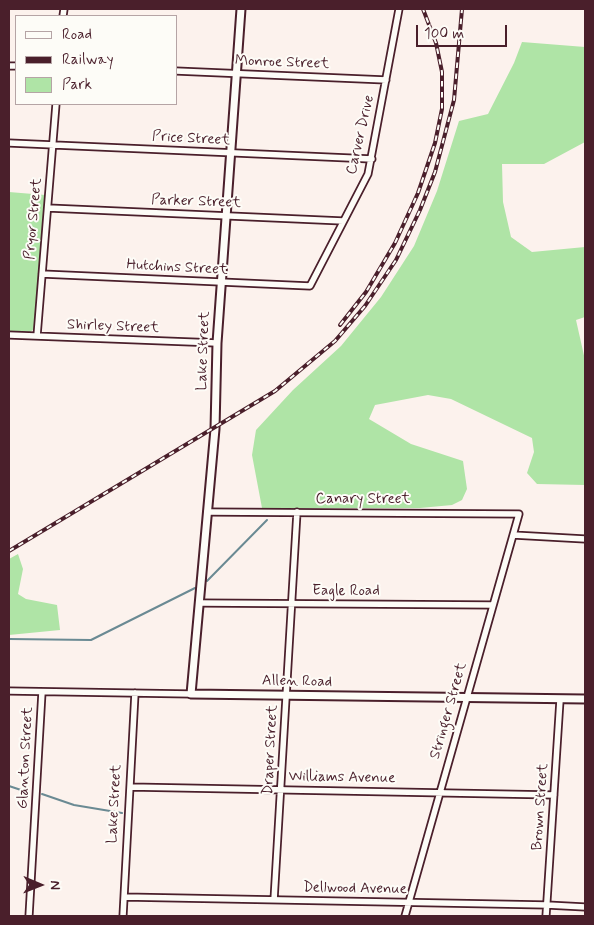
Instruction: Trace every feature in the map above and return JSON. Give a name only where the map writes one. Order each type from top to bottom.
[{"type":"street","name":"Lake Street","points":[[191,694],[215,429],[217,343],[241,9]]},
{"type":"street","name":"Carver Drive","points":[[310,286],[368,174],[399,9]]},
{"type":"street","name":"Monroe Street","points":[[178,71],[386,80]]},
{"type":"street","name":"Pryor Street","points":[[37,336],[56,105]]},
{"type":"street","name":"Price Street","points":[[9,143],[372,159]]},
{"type":"street","name":"Parker Street","points":[[48,208],[343,222]]},
{"type":"street","name":"Hutchins Street","points":[[42,274],[310,286]]},
{"type":"street","name":"Shirley Street","points":[[9,335],[217,343]]},
{"type":"street","name":"Canary Street","points":[[208,512],[519,514]]},
{"type":"street","name":"Draper Street","points":[[274,900],[297,512]]},
{"type":"street","name":"Stringer Street","points":[[405,916],[519,514]]},
{"type":"street","points":[[513,535],[585,538]]},
{"type":"street","name":"Eagle Road","points":[[199,603],[493,605]]},
{"type":"street","name":"Allen Road","points":[[9,691],[585,699]]},
{"type":"street","name":"Glanton Street","points":[[29,916],[42,692]]},
{"type":"street","name":"Lake Street","points":[[123,916],[135,693]]},
{"type":"street","name":"Brown Street","points":[[546,916],[560,700]]},
{"type":"street","name":"Williams Avenue","points":[[130,788],[554,794]]},
{"type":"street","name":"Dellwood Avenue","points":[[124,897],[585,907]]},
{"type":"green space","points":[[522,42],[585,47],[585,142],[544,164],[502,164],[503,202],[511,237],[532,252],[585,247],[585,317],[576,320],[585,360],[585,485],[537,484],[527,473],[534,452],[532,438],[451,399],[428,395],[375,405],[369,419],[411,444],[463,461],[467,489],[462,500],[452,505],[420,508],[262,508],[252,455],[256,430],[293,390],[341,346],[381,297],[414,246],[437,191],[459,121],[488,114],[514,63]]},
{"type":"green space","points":[[9,192],[45,195],[34,329],[30,332],[9,331]]},
{"type":"green space","points":[[18,554],[23,569],[18,594],[26,599],[57,605],[60,630],[9,635],[9,559]]},
{"type":"waterway","points":[[207,581],[267,520]]},
{"type":"waterway","points":[[9,639],[91,640],[195,588]]},
{"type":"waterway","points":[[9,786],[27,792]]},
{"type":"waterway","points":[[42,794],[74,805],[122,813]]},
{"type":"railway","points":[[340,325],[366,292],[395,243],[418,193],[435,143],[442,109],[442,72],[436,43],[423,9]]},
{"type":"railway","points":[[9,551],[275,391],[335,341],[365,306],[396,260],[420,210],[435,172],[454,100],[462,9]]}]
